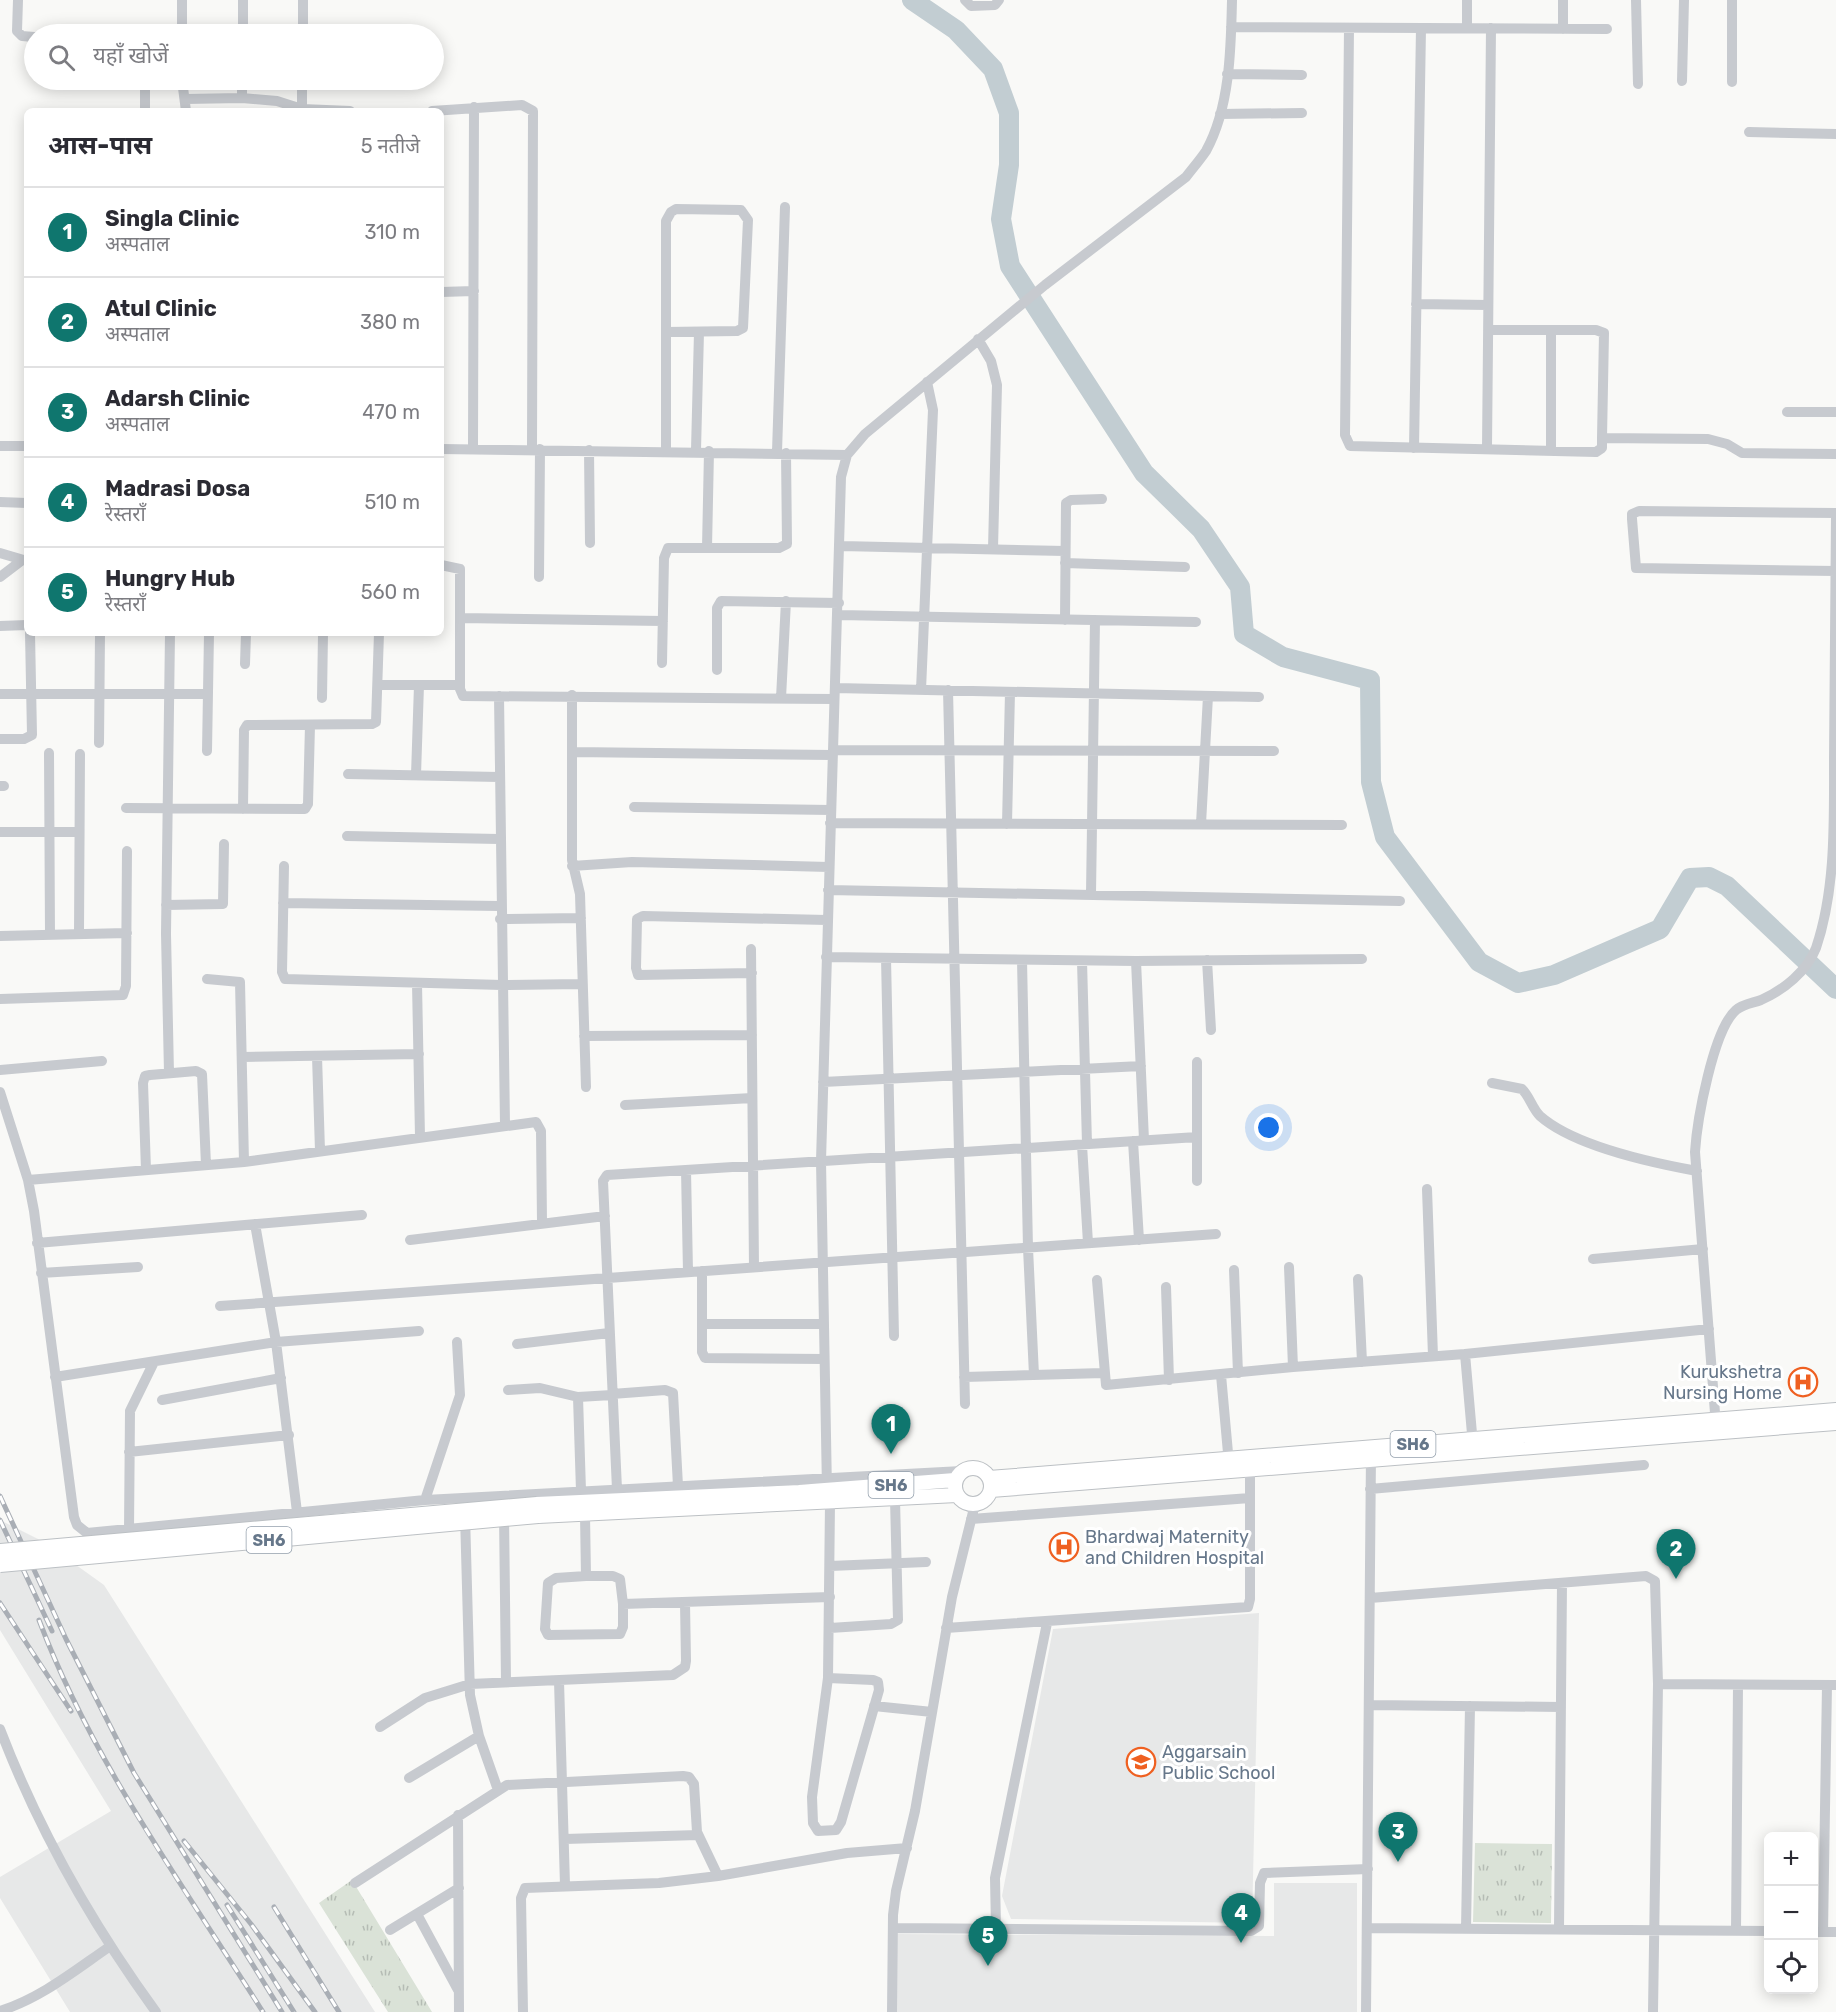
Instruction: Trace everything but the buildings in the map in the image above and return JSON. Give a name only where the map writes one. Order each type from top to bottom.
[{"type":"main road","name":"SH6","points":[[1716,1426],[1836,1410]]},
{"type":"main road","name":"SH6","points":[[0,1565],[538,1510],[585,1515],[958,1475],[975,1468],[990,1484],[1716,1426],[1836,1423]]},
{"type":"main road","name":"SH6","points":[[1229,1465],[1250,1470],[1371,1454]]},
{"type":"main road","points":[[958,1475],[957,1495],[968,1503],[975,1504],[987,1498],[990,1484]]},
{"type":"main road","name":"SH6","points":[[0,1551],[828,1490],[895,1499],[957,1495]]},
{"type":"street","points":[[18,0],[17,31],[24,36]]},
{"type":"street","points":[[182,0],[182,24]]},
{"type":"street","points":[[243,0],[243,24]]},
{"type":"street","points":[[303,0],[303,24]]},
{"type":"street","points":[[965,0],[972,6],[991,6],[999,0]]},
{"type":"street","points":[[828,1678],[878,1682],[879,1690],[841,1822],[836,1830],[818,1831],[813,1823],[812,1797],[828,1678],[830,1628],[821,1161],[842,477],[847,454],[865,434],[978,339],[1186,177],[1205,151],[1220,114],[1227,74],[1232,0]]},
{"type":"street","points":[[1467,0],[1467,28]]},
{"type":"street","points":[[1563,0],[1563,28]]},
{"type":"street","points":[[1636,0],[1638,84]]},
{"type":"street","points":[[1682,81],[1684,0]]},
{"type":"street","points":[[1732,0],[1732,82]]},
{"type":"street","points":[[1231,27],[1608,28]]},
{"type":"street","points":[[1349,28],[1346,441],[1358,447],[1551,449],[1596,452],[1602,448],[1604,333],[1596,330],[1488,330]]},
{"type":"street","points":[[1414,448],[1420,28]]},
{"type":"street","points":[[1486,448],[1491,28]]},
{"type":"street","points":[[1227,74],[1302,75]]},
{"type":"street","points":[[145,90],[145,108]]},
{"type":"street","points":[[182,90],[186,105],[242,98],[277,101],[296,108]]},
{"type":"street","points":[[242,90],[242,98]]},
{"type":"street","points":[[302,90],[302,108]]},
{"type":"street","points":[[444,110],[522,105],[533,111],[539,577]]},
{"type":"street","points":[[474,107],[474,449]]},
{"type":"street","points":[[1220,114],[1302,113]]},
{"type":"street","points":[[1749,132],[1836,134]]},
{"type":"street","points":[[662,663],[665,552],[674,547],[779,548],[787,544],[782,453],[785,207]]},
{"type":"street","points":[[666,332],[737,332],[743,328],[748,220],[741,210],[675,209],[668,216],[666,332],[666,450]]},
{"type":"street","points":[[444,292],[474,291]]},
{"type":"street","points":[[1416,304],[1488,305]]},
{"type":"street","points":[[1551,330],[1551,449]]},
{"type":"street","points":[[696,450],[699,332]]},
{"type":"street","points":[[978,339],[992,361],[996,385],[993,549]]},
{"type":"street","points":[[921,690],[926,617],[933,410],[927,382]]},
{"type":"street","points":[[1787,412],[1836,412]]},
{"type":"street","points":[[1602,438],[1708,439],[1727,444],[1742,453],[1836,454]]},
{"type":"street","points":[[0,446],[24,446]]},
{"type":"street","points":[[444,449],[696,450],[847,454]]},
{"type":"street","points":[[589,450],[590,543]]},
{"type":"street","points":[[707,548],[710,451]]},
{"type":"street","points":[[1065,620],[1066,503],[1071,500],[1101,499]]},
{"type":"street","points":[[0,502],[24,502]]},
{"type":"street","points":[[1716,1426],[1695,1152],[1700,1106],[1729,1018],[1742,1006],[1764,999],[1799,974],[1812,957],[1819,939],[1834,860],[1836,515],[1639,511],[1632,514],[1636,568],[1835,571]]},
{"type":"street","points":[[841,546],[1065,551]]},
{"type":"street","points":[[0,553],[24,561]]},
{"type":"street","points":[[0,577],[24,561]]},
{"type":"street","points":[[1065,563],[1185,567]]},
{"type":"street","points":[[444,566],[460,569],[460,685],[463,696],[780,698],[948,690],[1260,697]]},
{"type":"street","points":[[717,670],[718,604],[725,599],[839,603]]},
{"type":"street","points":[[780,698],[786,601]]},
{"type":"street","points":[[839,615],[1196,622]]},
{"type":"street","points":[[461,618],[663,621]]},
{"type":"street","points":[[1091,894],[1091,751],[1095,620]]},
{"type":"street","points":[[0,626],[24,625]]},
{"type":"street","points":[[0,740],[24,740],[32,735],[30,636]]},
{"type":"street","points":[[99,743],[100,636]]},
{"type":"street","points":[[169,1073],[166,905],[170,636]]},
{"type":"street","points":[[207,751],[209,636]]},
{"type":"street","points":[[245,664],[246,636]]},
{"type":"street","points":[[322,698],[323,636]]},
{"type":"street","points":[[243,809],[245,727],[251,724],[375,723],[378,718],[379,636]]},
{"type":"street","points":[[378,685],[460,685]]},
{"type":"street","points":[[416,775],[418,685]]},
{"type":"street","points":[[948,690],[965,1404]]},
{"type":"street","points":[[1007,824],[1011,692]]},
{"type":"street","points":[[0,694],[208,694]]},
{"type":"street","points":[[572,695],[572,866],[579,886],[586,1087]]},
{"type":"street","points":[[498,696],[505,1125]]},
{"type":"street","points":[[1201,825],[1208,696]]},
{"type":"street","points":[[126,808],[302,811],[308,808],[310,725]]},
{"type":"street","points":[[572,752],[1274,751]]},
{"type":"street","points":[[49,753],[50,934]]},
{"type":"street","points":[[79,934],[80,754]]},
{"type":"street","points":[[348,774],[499,777]]},
{"type":"street","points":[[634,807],[831,810]]},
{"type":"street","points":[[830,823],[1342,825]]},
{"type":"street","points":[[0,832],[78,832]]},
{"type":"street","points":[[347,836],[500,839]]},
{"type":"street","points":[[166,905],[223,904],[225,844]]},
{"type":"street","points":[[0,999],[123,995],[126,986],[127,851]]},
{"type":"street","points":[[572,866],[632,862],[829,867]]},
{"type":"street","points":[[284,866],[282,972],[285,979],[502,986],[581,984]]},
{"type":"street","points":[[828,890],[953,890],[1400,901]]},
{"type":"street","points":[[283,903],[500,906]]},
{"type":"street","points":[[752,973],[638,975],[636,968],[637,919],[643,916],[827,920]]},
{"type":"street","points":[[500,919],[581,918]]},
{"type":"street","points":[[0,936],[127,933]]},
{"type":"street","points":[[751,949],[754,1267]]},
{"type":"street","points":[[826,957],[1082,961],[1362,959]]},
{"type":"street","points":[[886,958],[894,1336]]},
{"type":"street","points":[[1022,960],[1028,1248],[1034,1375]]},
{"type":"street","points":[[1207,960],[1211,1030]]},
{"type":"street","points":[[1082,961],[1085,1068],[1084,1144],[1088,1243]]},
{"type":"street","points":[[1136,961],[1144,1140]]},
{"type":"street","points":[[207,979],[240,982],[244,1162]]},
{"type":"street","points":[[417,983],[420,1137]]},
{"type":"street","points":[[584,1036],[752,1035]]},
{"type":"street","points":[[243,1057],[418,1054]]},
{"type":"street","points":[[317,1056],[320,1151]]},
{"type":"street","points":[[0,1070],[102,1061]]},
{"type":"street","points":[[1197,1062],[1197,1181]]},
{"type":"street","points":[[823,1082],[1141,1066]]},
{"type":"street","points":[[146,1170],[143,1079],[150,1074],[196,1071],[202,1074],[206,1165]]},
{"type":"street","points":[[1492,1083],[1522,1089],[1542,1118],[1567,1132],[1625,1155],[1697,1171]]},
{"type":"street","points":[[0,1092],[28,1180],[77,1525],[87,1533],[129,1531],[297,1512],[464,1497],[678,1486],[828,1490]]},
{"type":"street","points":[[625,1105],[752,1098]]},
{"type":"street","points":[[28,1180],[244,1162],[531,1122],[540,1125],[542,1222]]},
{"type":"street","points":[[617,1489],[606,1278],[603,1181],[607,1175],[1197,1137]]},
{"type":"street","points":[[1133,1141],[1139,1240]]},
{"type":"street","points":[[686,1170],[688,1272]]},
{"type":"street","points":[[1427,1189],[1433,1356]]},
{"type":"street","points":[[37,1243],[362,1215]]},
{"type":"street","points":[[410,1240],[605,1216]]},
{"type":"street","points":[[255,1224],[276,1342],[297,1512]]},
{"type":"street","points":[[220,1306],[1216,1234]]},
{"type":"street","points":[[1593,1259],[1703,1249]]},
{"type":"street","points":[[41,1273],[138,1267]]},
{"type":"street","points":[[1289,1267],[1293,1366]]},
{"type":"street","points":[[1234,1270],[1238,1373]]},
{"type":"street","points":[[702,1271],[703,1356],[708,1359],[824,1359]]},
{"type":"street","points":[[1358,1279],[1362,1362]]},
{"type":"street","points":[[1097,1280],[1104,1383],[1110,1386],[1293,1366],[1465,1354],[1709,1329]]},
{"type":"street","points":[[1166,1287],[1169,1380]]},
{"type":"street","points":[[702,1324],[823,1324]]},
{"type":"street","points":[[55,1377],[276,1342],[418,1331]]},
{"type":"street","points":[[517,1344],[609,1333]]},
{"type":"street","points":[[425,1500],[460,1395],[457,1342]]},
{"type":"street","points":[[1465,1354],[1473,1445]]},
{"type":"street","points":[[129,1531],[131,1404],[154,1362]]},
{"type":"street","points":[[964,1377],[1103,1373]]},
{"type":"street","points":[[1221,1375],[1229,1465]]},
{"type":"street","points":[[162,1400],[281,1378]]},
{"type":"street","points":[[508,1390],[540,1388],[578,1397],[665,1390],[673,1393],[678,1486]]},
{"type":"street","points":[[578,1397],[581,1491]]},
{"type":"street","points":[[129,1452],[289,1435]]},
{"type":"street","points":[[1366,2012],[1371,1454]]},
{"type":"street","points":[[1370,1489],[1644,1465]]},
{"type":"street","points":[[946,1628],[1047,1623],[1248,1607],[1250,1599],[1250,1470]]},
{"type":"street","points":[[504,1495],[507,1682]]},
{"type":"street","points":[[464,1497],[470,1684],[480,1736],[498,1790]]},
{"type":"street","points":[[971,1518],[1250,1498]]},
{"type":"street","points":[[830,1628],[895,1623],[899,1616],[895,1499]]},
{"type":"street","points":[[892,2012],[896,1891],[907,1848],[946,1628],[975,1504]]},
{"type":"street","points":[[585,1515],[586,1576]]},
{"type":"street","points":[[830,1566],[926,1562]]},
{"type":"street","points":[[586,1576],[613,1576],[620,1579],[623,1627],[620,1634],[548,1635],[545,1629],[548,1583],[556,1578],[586,1576]]},
{"type":"street","points":[[1370,1598],[1646,1576],[1655,1581],[1658,1684],[1653,2012]]},
{"type":"street","points":[[1559,1929],[1562,1583]]},
{"type":"street","points":[[623,1604],[830,1597]]},
{"type":"street","points":[[380,1727],[425,1698],[470,1684],[673,1675],[680,1672],[686,1661],[686,1603]]},
{"type":"street","points":[[996,1929],[995,1878],[1047,1623]]},
{"type":"street","points":[[559,1681],[566,1885]]},
{"type":"street","points":[[1658,1684],[1831,1685],[1818,1932],[1836,1932]]},
{"type":"street","points":[[1736,1931],[1738,1685]]},
{"type":"street","points":[[1369,1705],[1561,1707]]},
{"type":"street","points":[[874,1706],[932,1712]]},
{"type":"street","points":[[1466,1929],[1470,1706]]},
{"type":"street","points":[[0,1729],[34,1809],[109,1947],[156,2012]]},
{"type":"street","points":[[409,1778],[480,1736]]},
{"type":"street","points":[[355,1883],[498,1790],[514,1784],[689,1777],[694,1784],[698,1835],[718,1876]]},
{"type":"street","points":[[458,1815],[459,2012]]},
{"type":"street","points":[[565,1839],[698,1835]]},
{"type":"street","points":[[523,2012],[522,1892],[531,1886],[659,1883],[718,1876],[848,1853],[907,1848]]},
{"type":"street","points":[[1824,1848],[1836,1848]]},
{"type":"street","points":[[893,1928],[1251,1931],[1259,1926],[1260,1883],[1264,1873],[1368,1869]]},
{"type":"street","points":[[390,1930],[459,1888]]},
{"type":"street","points":[[417,1914],[459,1992]]},
{"type":"street","points":[[1367,1928],[1764,1931]]},
{"type":"street","points":[[0,2011],[17,2006],[56,1984],[109,1947]]},
{"type":"shaded area","points":[[0,1520],[44,1542],[104,1585],[375,2012],[70,2012],[0,1898],[0,1877],[111,1811],[0,1630]]},
{"type":"shaded area","name":"Aggarsain Public School","points":[[1259,1613],[1252,1923],[1011,1919],[1002,1896],[1053,1629]]},
{"type":"shaded area","points":[[1274,1883],[1357,1883],[1357,2012],[896,2012],[896,1934],[1274,1936]]},
{"type":"green space","points":[[1475,1843],[1552,1844],[1551,1923],[1473,1922]]},
{"type":"green space","points":[[352,1880],[432,2012],[388,2012],[319,1903]]},
{"type":"waterway","points":[[912,0],[956,30],[993,69],[1009,113],[1009,165],[1001,219],[1010,266],[1144,473],[1201,529],[1240,587],[1244,634],[1283,657],[1370,680],[1371,782],[1385,837],[1479,962],[1518,983],[1554,975],[1660,929],[1690,878],[1709,877],[1727,886],[1836,989]]},
{"type":"railway","points":[[0,1496],[66,1639],[134,1773],[282,2012]]},
{"type":"railway","points":[[0,1520],[52,1631]]},
{"type":"railway","points":[[0,1603],[71,1711]]},
{"type":"railway","points":[[39,1620],[85,1723],[112,1773],[263,2012]]},
{"type":"railway","points":[[184,1841],[251,1924],[315,2012]]},
{"type":"railway","points":[[227,1905],[294,2012]]},
{"type":"railway","points":[[274,1907],[339,2012]]},
{"type":"place","name":"Kurukshetra Nursing Home","points":[[1803,1382]]},
{"type":"place","name":"Singla Clinic","points":[[891,1454]]},
{"type":"place","name":"Bhardwaj Maternity and Children Hospital","points":[[1064,1547]]},
{"type":"place","name":"Atul Clinic","points":[[1676,1579]]},
{"type":"place","name":"Aggarsain Public School","points":[[1141,1762]]},
{"type":"place","name":"Adarsh Clinic","points":[[1398,1862]]},
{"type":"place","name":"Madrasi Dosa","points":[[1241,1943]]},
{"type":"place","name":"Hungry Hub","points":[[988,1966]]}]
